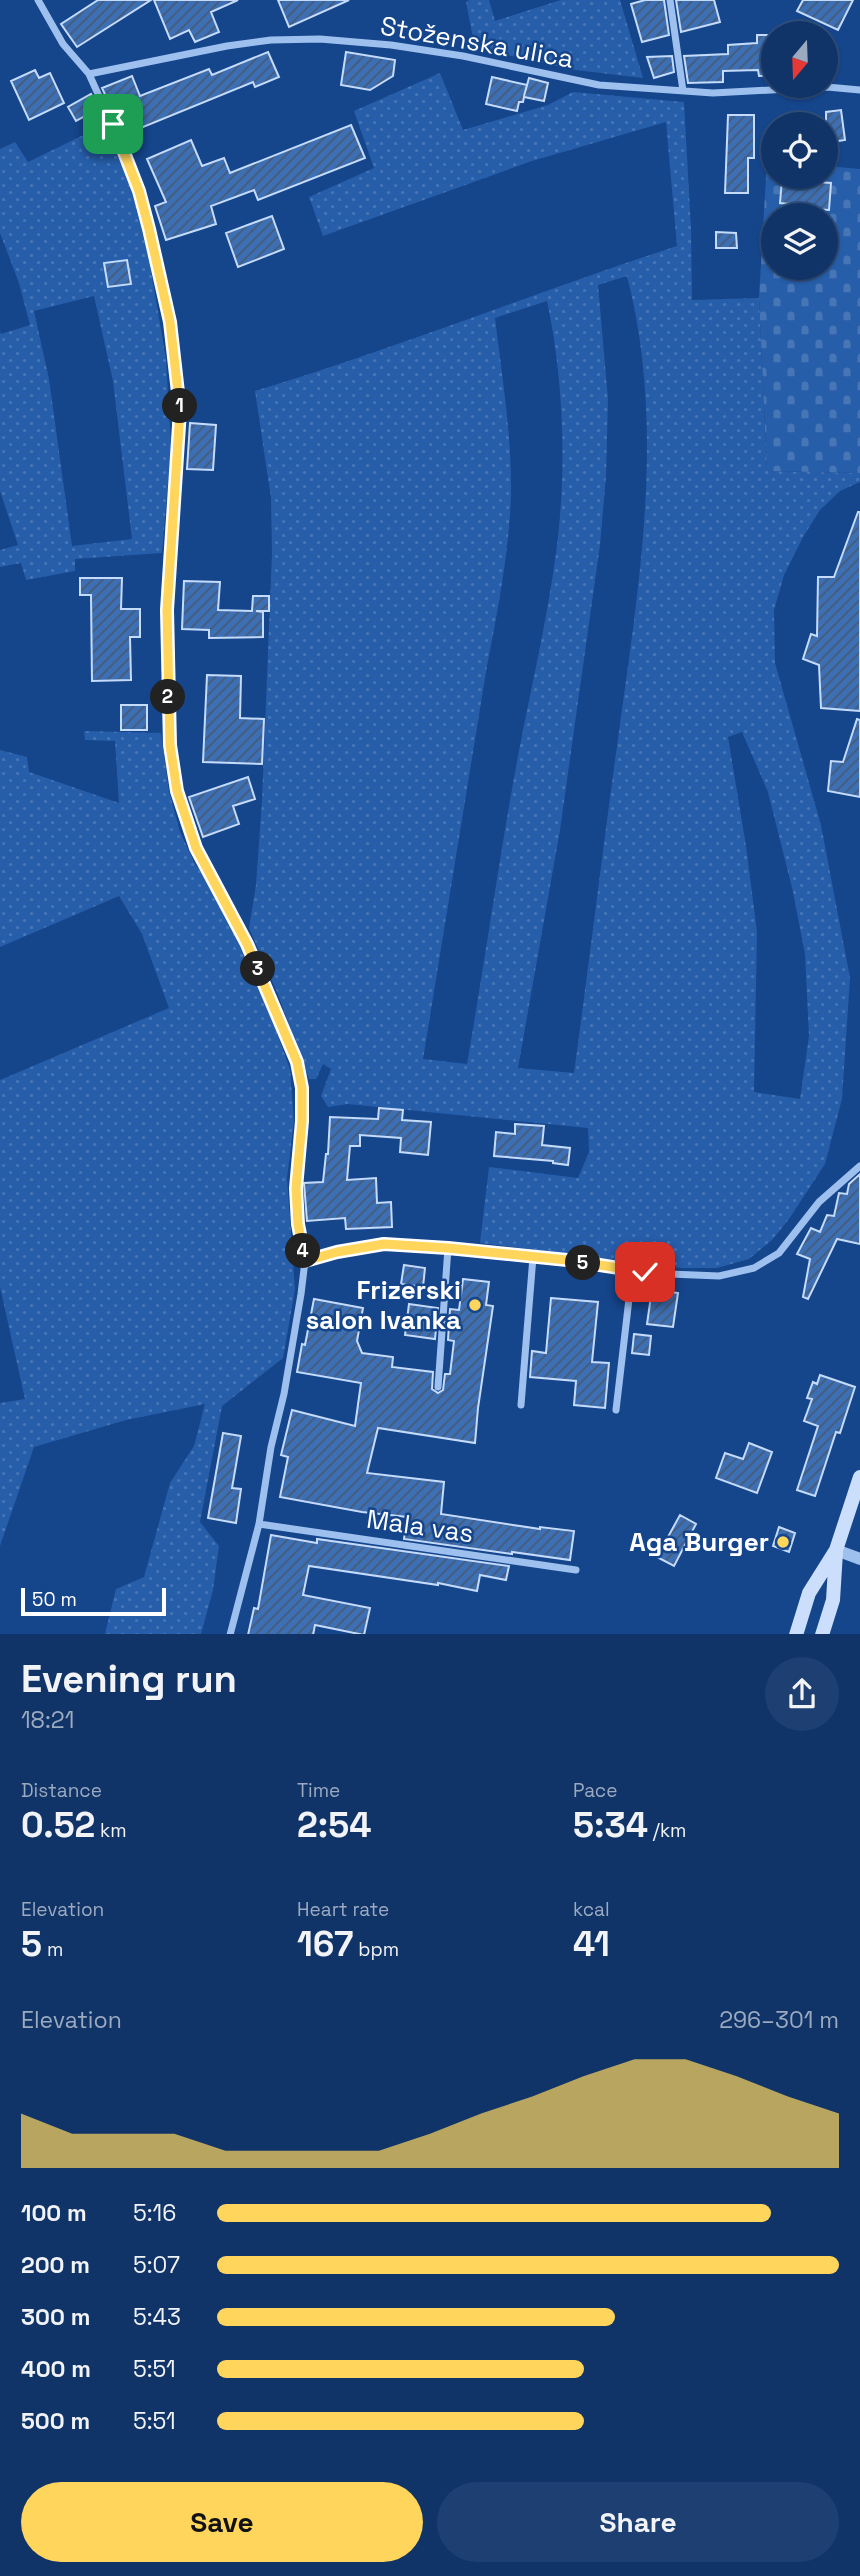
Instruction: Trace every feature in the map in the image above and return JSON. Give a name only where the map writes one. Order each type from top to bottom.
[{"type":"main road","points":[[796,1634],[809,1593],[836,1550],[860,1477]]},
{"type":"main road","points":[[822,1634],[833,1600],[836,1550]]},
{"type":"street","points":[[38,0],[63,44],[89,74],[113,124],[139,191],[170,322],[180,410],[167,610],[170,745],[177,791],[196,848],[247,944],[297,1062],[302,1088],[296,1188],[298,1224],[305,1261],[284,1395],[271,1447],[259,1524],[230,1634]]},
{"type":"street","points":[[670,0],[683,91]]},
{"type":"street","name":"Stoženska ulica","points":[[89,74],[227,46],[271,40],[320,40],[391,45],[599,85],[713,93],[827,87],[860,90]]},
{"type":"street","points":[[305,1261],[384,1244],[533,1257],[645,1272],[719,1276],[754,1268],[779,1253],[819,1202],[860,1166]]},
{"type":"street","points":[[438,1387],[448,1248]]},
{"type":"street","points":[[521,1405],[533,1257]]},
{"type":"street","points":[[616,1410],[629,1299],[645,1272]]},
{"type":"street","name":"Mala vas","points":[[259,1524],[576,1570]]},
{"type":"street","points":[[836,1550],[860,1559]]},
{"type":"green space","points":[[489,0],[495,21],[561,0],[620,0],[643,78],[576,70],[475,48],[466,2]]},
{"type":"green space","points":[[440,73],[463,130],[548,105],[573,92],[684,102],[692,300],[759,298],[767,471],[860,473],[860,482],[840,491],[820,510],[803,537],[784,575],[774,610],[775,663],[821,825],[850,978],[842,1099],[825,1164],[789,1219],[772,1240],[749,1259],[717,1268],[680,1268],[480,1243],[489,1167],[578,1178],[589,1152],[588,1128],[348,1104],[328,1107],[321,1096],[331,1069],[323,1064],[316,1079],[309,1079],[277,992],[249,928],[256,885],[262,801],[272,553],[271,498],[255,391],[361,357],[677,246],[666,122],[532,161],[323,236],[309,197],[374,168],[354,111]],"holes":[[[627,276],[639,334],[645,393],[645,511],[633,629],[574,1073],[518,1068],[560,830],[600,545],[606,477],[608,399],[598,285]],[[547,301],[560,395],[562,491],[552,578],[511,794],[467,1064],[423,1059],[508,538],[510,451],[495,318]],[[742,732],[768,792],[793,892],[805,954],[809,1036],[800,1099],[754,1092],[757,932],[728,737]]]},
{"type":"green space","points":[[104,125],[130,184],[149,259],[166,359],[171,447],[162,553],[75,559],[75,571],[26,580],[21,563],[0,567],[0,550],[18,545],[0,491],[0,331],[1,334],[30,325],[19,283],[0,233],[0,149],[15,142],[28,162]],"holes":[[[94,296],[113,381],[132,539],[72,546],[49,379],[34,311]]]},
{"type":"green space","points":[[838,167],[860,169],[860,473],[767,471],[759,298],[761,264],[761,280],[838,280],[838,203],[765,203],[765,189],[838,189]]},
{"type":"green space","points":[[84,731],[161,733],[169,791],[180,832],[195,864],[222,902],[267,1006],[290,1069],[294,1121],[287,1178],[295,1290],[283,1358],[222,1406],[200,1522],[219,1546],[213,1590],[201,1634],[105,1634],[116,1589],[144,1577],[170,1483],[194,1446],[205,1404],[126,1420],[34,1447],[0,1546],[0,1403],[25,1399],[0,1287],[0,1080],[169,1008],[142,934],[119,896],[0,947],[0,750],[27,757],[29,772],[119,803],[115,741],[85,740]]},
{"type":"building","points":[[98,0],[151,0],[77,47],[61,24]]},
{"type":"building","points":[[154,0],[238,0],[211,12],[219,32],[195,42],[189,30],[170,39]]},
{"type":"building","points":[[278,0],[349,0],[289,27]]},
{"type":"building","points":[[645,0],[664,0],[669,35],[642,42],[631,4]]},
{"type":"building","points":[[676,0],[714,0],[720,22],[681,32]]},
{"type":"building","points":[[803,0],[853,0],[838,30],[838,21],[819,21],[797,11]]},
{"type":"building","points":[[757,35],[761,35],[761,76],[758,70],[723,71],[723,82],[688,83],[684,56],[728,54],[728,45],[757,43]]},
{"type":"building","points":[[268,52],[279,77],[255,87],[253,82],[126,134],[112,101],[109,103],[102,88],[132,76],[140,96],[209,69],[212,75]]},
{"type":"building","points":[[346,52],[395,60],[393,76],[370,90],[341,85]]},
{"type":"building","points":[[672,56],[674,72],[654,78],[647,57]]},
{"type":"building","points":[[35,70],[39,78],[50,73],[64,103],[29,120],[11,81]]},
{"type":"building","points":[[492,77],[527,85],[524,96],[529,78],[548,83],[544,101],[524,97],[523,102],[519,102],[517,111],[486,104]]},
{"type":"building","points":[[91,94],[98,109],[76,121],[68,107]]},
{"type":"building","points":[[841,110],[845,140],[838,141],[838,112],[826,112]]},
{"type":"building","points":[[728,115],[754,115],[754,158],[748,158],[748,193],[725,193]]},
{"type":"building","points":[[351,125],[365,158],[258,200],[254,190],[211,206],[216,224],[166,240],[155,206],[166,202],[147,159],[191,140],[202,166],[224,158],[230,173]]},
{"type":"building","points":[[781,189],[831,189],[830,203],[780,203]]},
{"type":"building","points":[[272,216],[284,249],[238,267],[226,233]]},
{"type":"building","points":[[716,232],[736,233],[737,248],[716,248]]},
{"type":"building","points":[[127,260],[131,284],[108,287],[104,263]]},
{"type":"building","points":[[190,423],[216,425],[213,470],[187,469]]},
{"type":"building","points":[[858,512],[860,711],[821,708],[819,665],[803,659],[811,634],[817,636],[818,577],[834,577]]},
{"type":"building","points":[[80,578],[122,578],[121,609],[140,609],[140,637],[130,637],[131,680],[92,681],[91,595],[80,595]]},
{"type":"building","points":[[184,581],[220,582],[218,610],[252,611],[253,596],[269,596],[269,611],[256,611],[263,612],[263,637],[209,638],[209,630],[182,629]]},
{"type":"building","points":[[207,675],[241,676],[240,718],[264,719],[262,764],[203,762]]},
{"type":"building","points":[[121,705],[147,705],[147,730],[121,730]]},
{"type":"building","points":[[857,719],[860,720],[860,797],[828,791],[831,761],[843,762]]},
{"type":"building","points":[[248,777],[255,799],[233,806],[239,824],[203,837],[189,797]]},
{"type":"building","points":[[379,1108],[403,1110],[402,1120],[431,1122],[428,1155],[400,1152],[401,1138],[360,1135],[360,1146],[350,1146],[347,1180],[376,1178],[377,1203],[391,1202],[392,1227],[346,1229],[345,1218],[307,1221],[304,1183],[323,1182],[330,1117],[378,1119]]},
{"type":"building","points":[[515,1124],[544,1126],[542,1145],[570,1148],[568,1165],[553,1161],[494,1156],[496,1132],[515,1134]]},
{"type":"building","points":[[860,1174],[860,1244],[837,1239],[808,1299],[803,1297],[810,1259],[797,1254],[811,1228],[820,1232],[827,1215],[834,1216],[839,1193],[847,1194],[849,1184]]},
{"type":"building","points":[[404,1265],[425,1268],[423,1287],[401,1284]]},
{"type":"building","points":[[463,1279],[489,1282],[486,1305],[493,1306],[475,1443],[378,1428],[367,1473],[444,1482],[441,1514],[540,1529],[574,1531],[570,1560],[404,1539],[407,1517],[280,1497],[288,1457],[281,1455],[292,1410],[355,1426],[361,1383],[297,1372],[314,1299],[363,1308],[357,1341],[362,1353],[393,1357],[392,1367],[433,1372],[432,1389],[438,1393],[443,1390],[445,1374],[450,1374],[454,1341],[448,1340],[450,1309],[459,1310]]},
{"type":"building","points":[[652,1289],[678,1293],[673,1327],[647,1324]]},
{"type":"building","points":[[551,1298],[598,1302],[592,1362],[609,1363],[605,1408],[574,1405],[576,1381],[530,1377],[532,1351],[546,1353]]},
{"type":"building","points":[[409,1304],[438,1308],[435,1339],[405,1335]]},
{"type":"building","points":[[634,1334],[651,1336],[649,1355],[632,1353]]},
{"type":"building","points":[[820,1375],[855,1387],[840,1433],[836,1432],[815,1496],[797,1490],[818,1426],[804,1421],[812,1399],[807,1398],[813,1382],[817,1384]]},
{"type":"building","points":[[223,1433],[241,1436],[232,1488],[241,1489],[236,1523],[208,1518]]},
{"type":"building","points":[[749,1443],[772,1452],[757,1493],[716,1478],[725,1453],[743,1459]]},
{"type":"building","points":[[680,1515],[696,1524],[674,1566],[657,1557]]},
{"type":"building","points":[[779,1527],[795,1533],[789,1552],[773,1546]]},
{"type":"building","points":[[271,1535],[509,1566],[506,1580],[480,1575],[477,1591],[438,1583],[309,1566],[303,1595],[370,1608],[364,1634],[315,1625],[313,1634],[248,1634],[254,1608],[258,1609]]},
{"type":"place","name":"Frizerski salon Ivanka","points":[[475,1305]]},
{"type":"place","name":"Aga Burger","points":[[783,1542]]},
{"type":"route","points":[[113,124],[139,191],[149,229],[170,322],[180,410],[167,610],[168,713],[177,791],[196,848],[247,944],[297,1062],[302,1088],[302,1121],[296,1188],[298,1224],[305,1261],[384,1244],[567,1260],[645,1272]]}]
